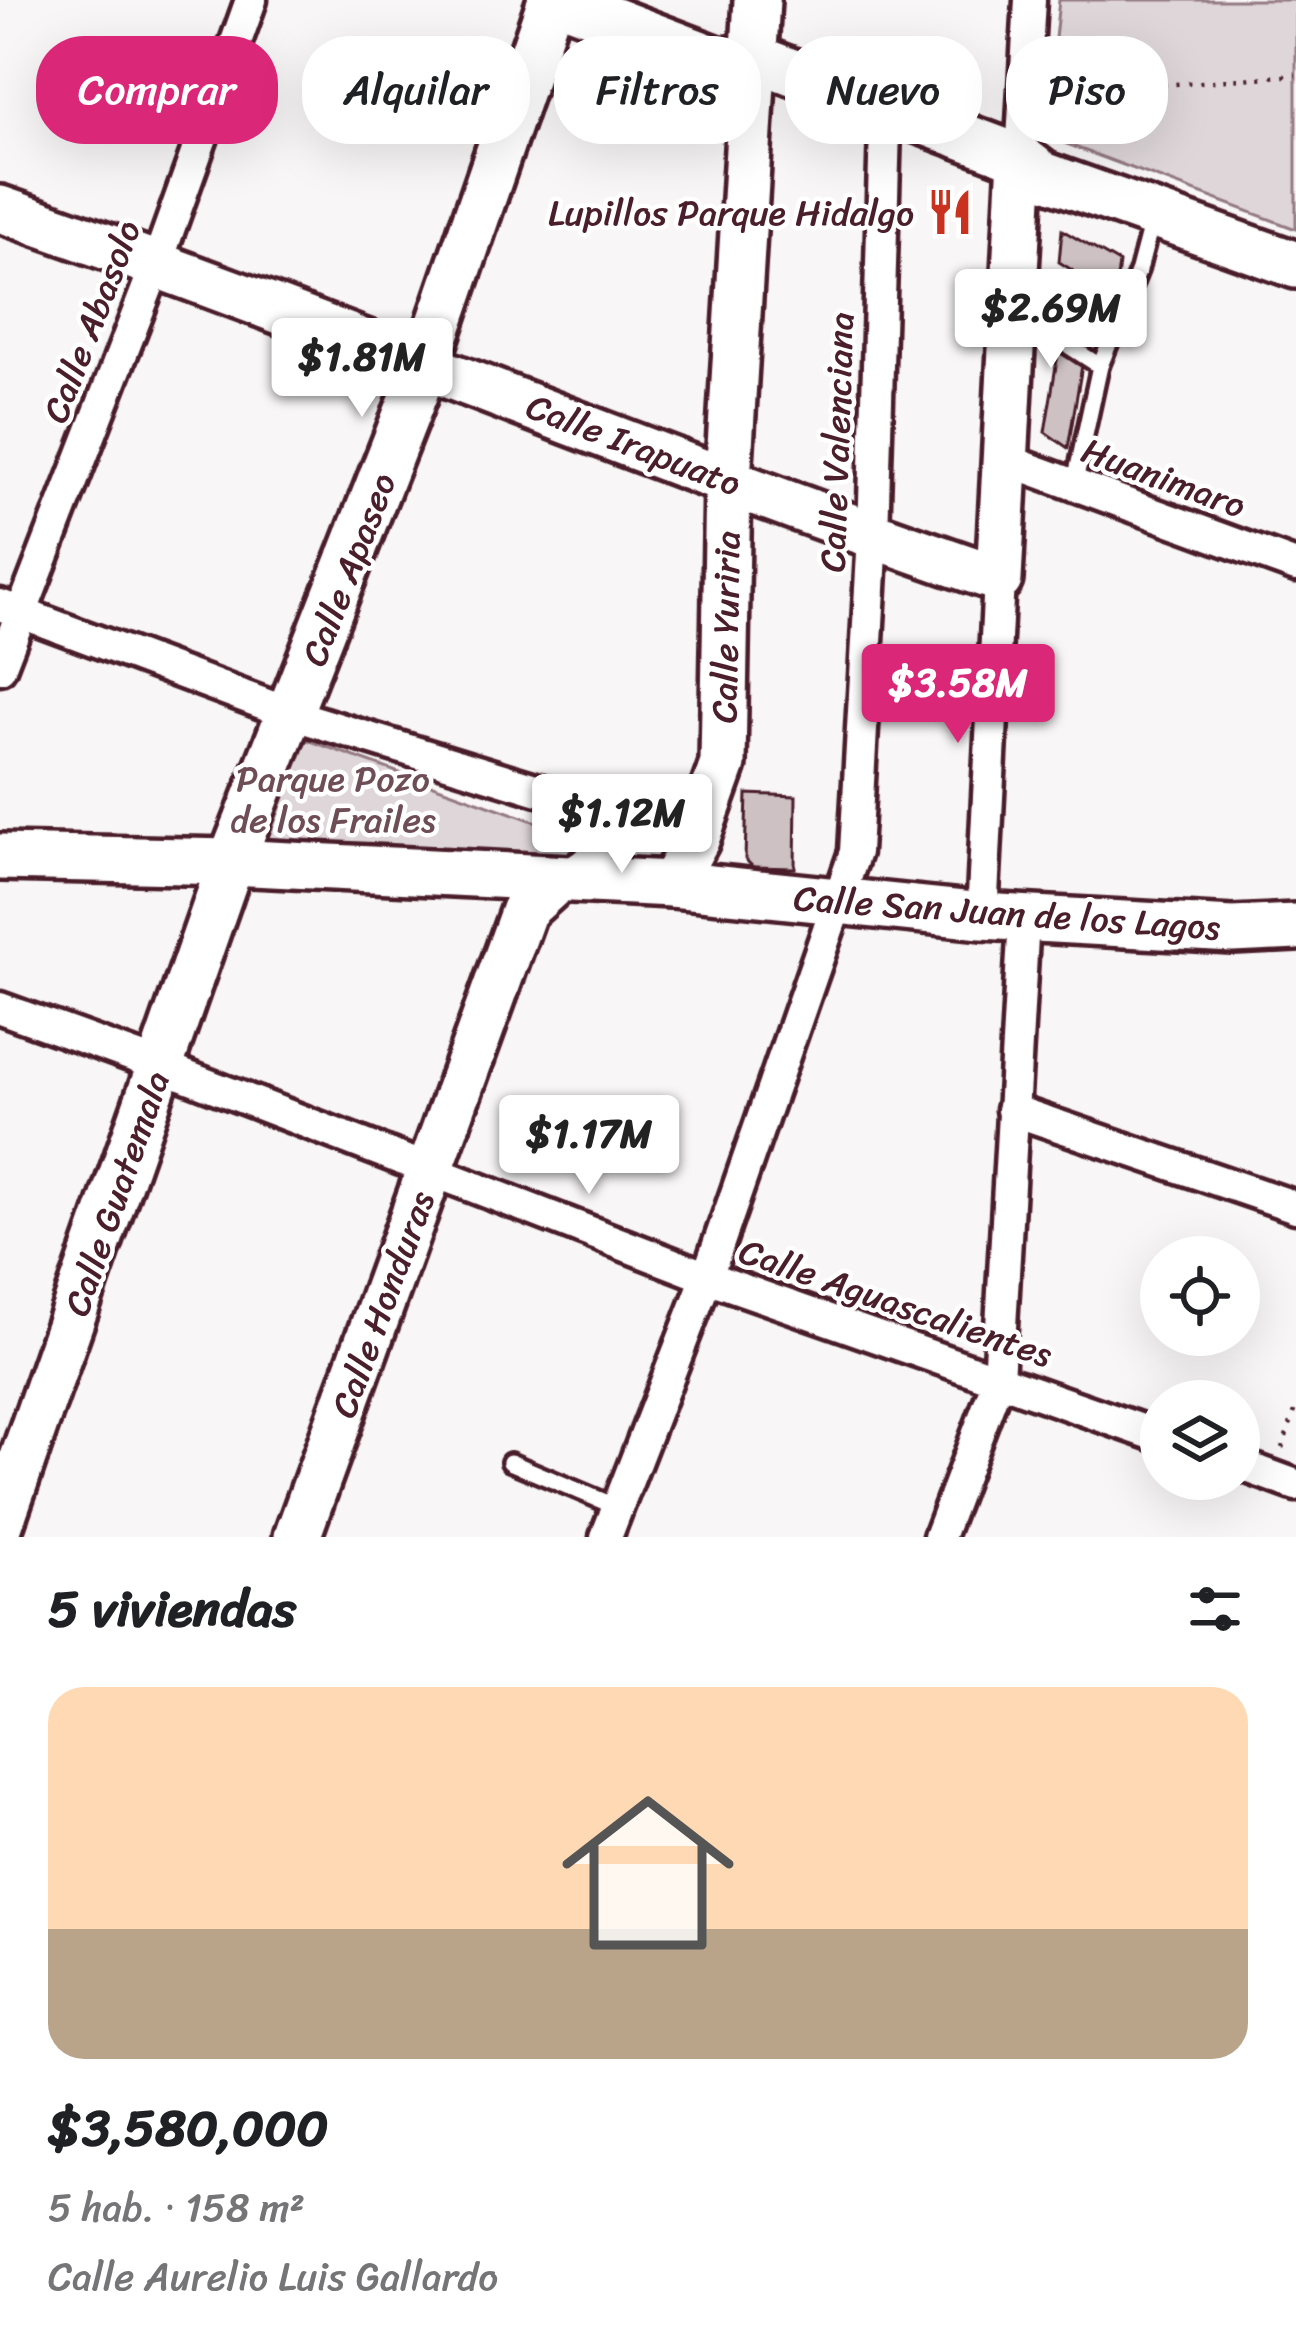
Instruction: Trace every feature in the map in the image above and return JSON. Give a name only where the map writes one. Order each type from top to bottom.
[{"type":"street","name":"Calle Abasolo","points":[[0,668],[10,609],[157,263],[250,0]]},
{"type":"street","points":[[555,0],[655,36]]},
{"type":"street","name":"Calle Apaseo","points":[[231,862],[426,364],[555,0]]},
{"type":"street","name":"Calle Yuriria","points":[[749,36],[757,0]]},
{"type":"street","points":[[939,1537],[998,1380],[1012,1110],[1003,917],[999,579],[1014,310],[1028,171],[1030,0]]},
{"type":"street","points":[[761,74],[1296,265]]},
{"type":"street","name":"Calle Yuriria","points":[[672,884],[696,840],[723,764],[739,144]]},
{"type":"street","name":"Calle Valenciana","points":[[606,1537],[707,1277],[855,852],[873,536],[885,144]]},
{"type":"street","points":[[938,144],[1028,171]]},
{"type":"street","name":"Calle Irapuato","points":[[0,209],[157,263],[873,536],[999,579]]},
{"type":"street","name":"Huanimaro","points":[[1006,460],[1296,566]]},
{"type":"street","points":[[10,609],[291,714],[594,807],[602,820],[603,839],[595,857],[557,880]]},
{"type":"street","name":"Calle San Juan de los Lagos","points":[[0,857],[231,862],[672,884],[1003,917],[1233,930],[1296,927]]},
{"type":"street","name":"Calle Guatemala","points":[[0,1524],[231,862]]},
{"type":"street","name":"Calle Honduras","points":[[297,1537],[524,910],[557,880]]},
{"type":"street","name":"Calle Aguascalientes","points":[[0,1008],[707,1277],[1140,1430]]},
{"type":"street","points":[[1012,1110],[1296,1207]]},
{"type":"lane","points":[[1074,486],[1100,366],[1139,270],[1154,214]]},
{"type":"lane","points":[[1014,310],[1100,366]]},
{"type":"lane","points":[[509,1462],[617,1508]]},
{"type":"path","points":[[1028,171],[1147,86],[1296,75]]},
{"type":"path","points":[[1284,1480],[1296,1408]]},
{"type":"green space","points":[[1059,0],[1296,0],[1296,229],[1067,144],[1168,144],[1168,36],[1055,36]]},
{"type":"green space","name":"Parque Pozo de los Frailes","points":[[305,739],[589,841],[579,855],[266,842]]},
{"type":"building","points":[[1062,230],[1119,263],[1115,294],[1096,283],[1068,448],[1045,432],[1072,270],[1059,262]]},
{"type":"building","points":[[747,794],[796,796],[795,868],[753,867],[745,859]]},
{"type":"place","name":"Lupillos Parque Hidalgo","points":[[950,212]]}]
